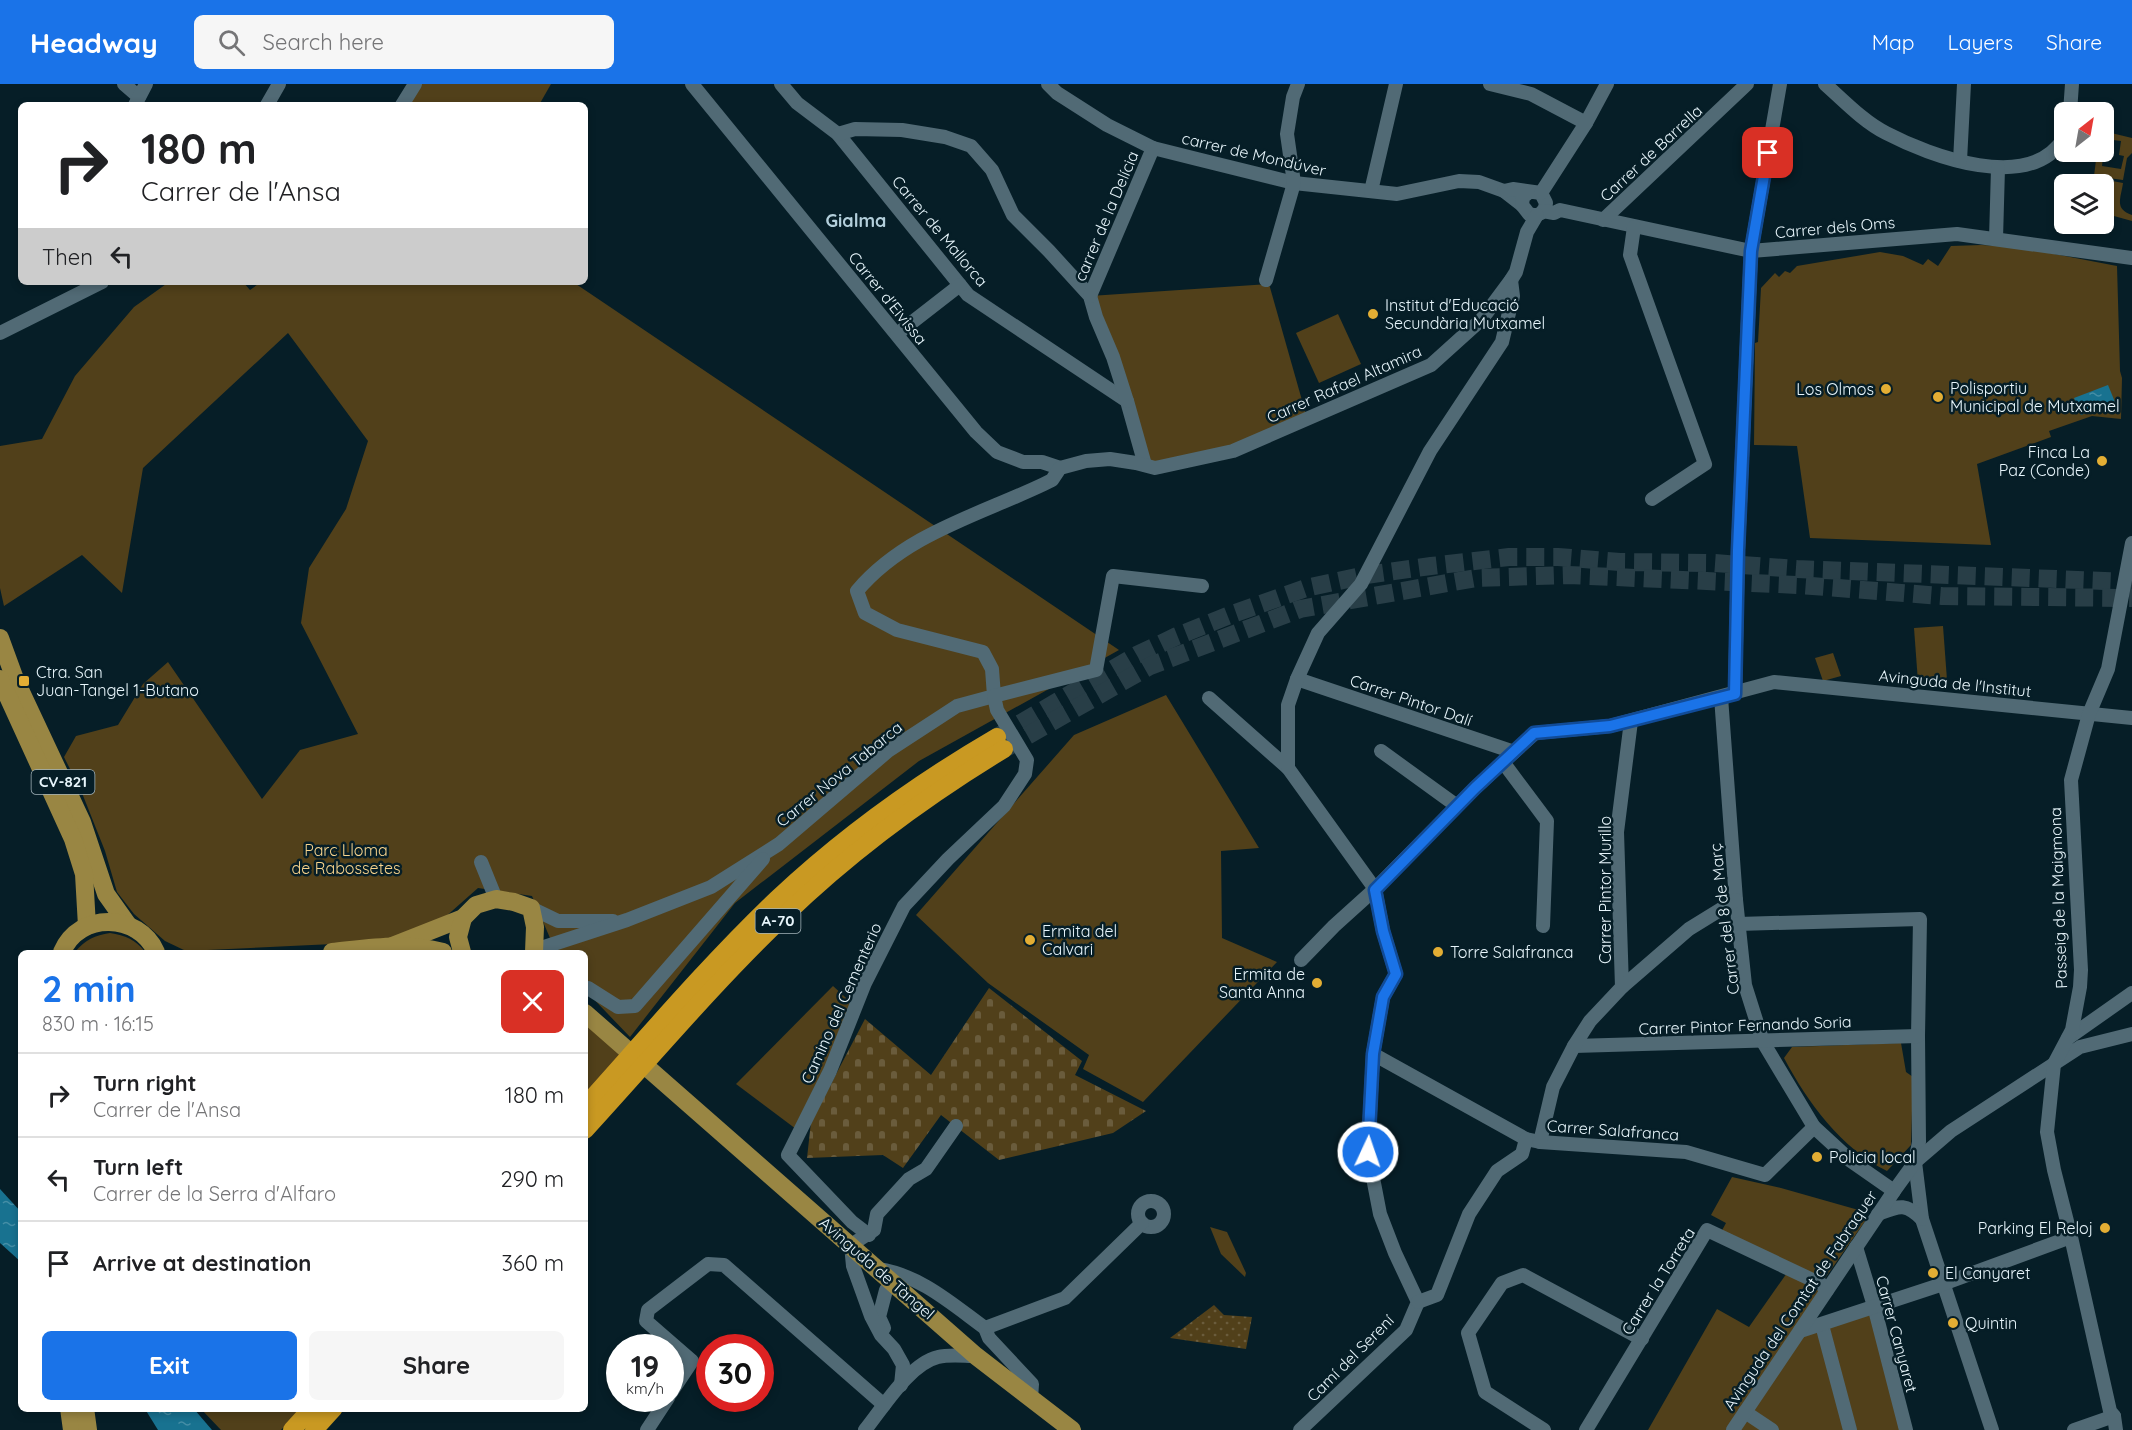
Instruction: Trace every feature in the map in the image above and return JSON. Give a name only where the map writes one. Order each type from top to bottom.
[{"type":"highway","name":"A-70","points":[[588,1103],[739,937],[814,866],[902,797],[956,761],[1000,743],[874,839],[785,915],[737,963],[588,1127]]},
{"type":"highway","points":[[292,1430],[308,1412]]},
{"type":"highway","points":[[314,1430],[330,1412]]},
{"type":"main road","name":"CV-821","points":[[0,638],[15,679],[82,822],[106,894],[128,925],[142,933],[155,949]]},
{"type":"main road","name":"CV-821","points":[[0,679],[74,839],[84,874],[87,926]]},
{"type":"main road","points":[[392,946],[463,918],[476,905],[496,899],[531,908],[535,927],[534,950]]},
{"type":"main road","points":[[461,950],[458,937],[463,918]]},
{"type":"main road","points":[[63,950],[74,934],[87,926],[115,921],[128,925]]},
{"type":"main road","points":[[352,950],[392,946],[418,946],[435,950]]},
{"type":"main road","name":"Avinguda de Tàngel","points":[[588,1016],[876,1267],[890,1287],[1071,1430]]},
{"type":"main road","points":[[70,1412],[72,1430]]},
{"type":"main road","points":[[86,1412],[88,1430]]},
{"type":"street","points":[[124,84],[140,95]]},
{"type":"street","points":[[269,102],[279,84]]},
{"type":"street","points":[[404,102],[415,84]]},
{"type":"street","name":"Carrer d'Eivissa","points":[[692,84],[976,432],[997,452],[1023,462],[1042,462],[1060,468]]},
{"type":"street","name":"Carrer de Mallorca","points":[[781,84],[797,103],[838,134],[968,295],[1127,401]]},
{"type":"street","name":"carrer de Mondúver","points":[[1048,84],[1107,125],[1153,148],[1294,183],[1397,194],[1459,181],[1479,182],[1535,204]]},
{"type":"street","points":[[1266,280],[1294,183],[1287,134],[1293,97],[1298,84]]},
{"type":"street","points":[[1371,190],[1396,84]]},
{"type":"street","points":[[1490,84],[1531,94],[1586,123]]},
{"type":"street","points":[[1535,204],[1586,123],[1607,84]]},
{"type":"street","name":"Carrer de Barrella","points":[[1602,220],[1748,84]]},
{"type":"street","points":[[1301,960],[1534,733],[1610,726],[1735,694],[1738,550],[1751,251],[1780,84]]},
{"type":"street","points":[[1825,84],[1884,132],[1923,149],[1960,161],[1998,168],[2012,167],[2035,161],[2054,150]]},
{"type":"street","points":[[1960,161],[1964,84]]},
{"type":"street","points":[[2071,102],[2072,84]]},
{"type":"street","points":[[838,134],[855,129],[902,130],[945,137],[972,146],[992,170],[1013,215],[1090,296],[1113,357],[1145,465],[1099,460],[1060,468],[1052,480],[958,520],[898,554],[871,575],[857,591],[865,613],[897,630],[983,652],[992,669],[994,696]]},
{"type":"street","name":"carrer de la Delícia","points":[[1090,296],[1153,148]]},
{"type":"street","points":[[1996,239],[1998,168]]},
{"type":"street","name":"Carrer dels Oms","points":[[1535,204],[1556,205],[1560,210],[1602,220],[1751,251],[1957,234],[2132,258]]},
{"type":"street","name":"Carrer Rafael Altamira","points":[[1145,465],[1155,468],[1233,451],[1431,365],[1482,319],[1511,280],[1516,272],[1527,232],[1525,222],[1535,204]]},
{"type":"street","points":[[1634,227],[1630,255],[1705,464],[1652,499]]},
{"type":"street","points":[[1288,768],[1288,705],[1318,633],[1361,584],[1430,451],[1502,342],[1513,296],[1511,280]]},
{"type":"street","points":[[0,333],[96,285]]},
{"type":"street","points":[[897,334],[960,285]]},
{"type":"street","name":"Passeig de la Maigmona","points":[[2115,1423],[2110,1411],[2046,1132],[2054,1064],[2072,1030],[2081,970],[2071,780],[2089,714],[2108,669],[2132,543]]},
{"type":"street","name":"Carrer Nova Tabarca","points":[[537,950],[627,920],[711,887],[774,847],[888,752],[957,706],[1096,670],[1113,576],[1202,585]]},
{"type":"street","name":"Carrer Pintor Dalí","points":[[1297,679],[1514,752]]},
{"type":"street","name":"Avinguda de l'Institut","points":[[1735,694],[1774,682],[2132,717]]},
{"type":"street","name":"Camino del Cementerio","points":[[871,1232],[852,1222],[788,1155],[830,1071],[865,983],[904,906],[948,859],[1004,806],[1025,774],[1027,760],[996,710],[994,696]]},
{"type":"street","name":"Carrer del 8 de Març","points":[[1721,697],[1738,924],[1746,985],[1762,1042],[1814,1127],[1851,1161],[1893,1191]]},
{"type":"street","points":[[1209,698],[1288,768],[1375,890],[1383,931],[1396,974],[1383,997],[1373,1054],[1368,1152],[1380,1214],[1418,1302],[1437,1295],[1469,1214],[1497,1171],[1522,1154],[1526,1139]]},
{"type":"street","name":"Carrer Pintor Murillo","points":[[1622,987],[1617,832],[1631,721]]},
{"type":"street","points":[[1381,751],[1457,806]]},
{"type":"street","points":[[1503,762],[1547,821],[1542,926]]},
{"type":"street","points":[[588,988],[618,1007],[635,1006],[774,847]]},
{"type":"street","points":[[481,862],[496,899]]},
{"type":"street","points":[[1540,1142],[1553,1087],[1590,1021],[1622,987],[1689,929],[1736,900]]},
{"type":"street","points":[[531,908],[558,921],[627,920]]},
{"type":"street","points":[[1738,924],[1920,919],[1919,1142],[1916,1162],[1922,1219],[1992,1430]]},
{"type":"street","points":[[2068,1038],[2132,993]]},
{"type":"street","name":"Avinguda del Comtat de Fabraquer","points":[[1733,1430],[1893,1191],[1916,1162],[1951,1131],[2080,1047],[2132,1034]]},
{"type":"street","name":"Carrer Pintor Fernando Soria","points":[[1574,1046],[1918,1036]]},
{"type":"street","name":"Carrer Salafranca","points":[[1373,1054],[1526,1139],[1540,1142],[1686,1152],[1766,1175],[1814,1127]]},
{"type":"street","points":[[956,1126],[926,1169],[909,1179],[877,1214],[871,1232],[876,1267],[896,1271],[921,1282],[985,1328],[989,1338],[1032,1384],[1031,1399]]},
{"type":"street","points":[[1878,1214],[1900,1205],[1912,1209],[1922,1219]]},
{"type":"street","points":[[985,1328],[1065,1298],[1142,1223]]},
{"type":"street","name":"Carrer la Torreta","points":[[1586,1430],[1707,1230],[1821,1284],[1827,1290]]},
{"type":"street","points":[[871,1232],[851,1245],[853,1266],[871,1316],[881,1335],[894,1349],[903,1365],[901,1385]]},
{"type":"street","points":[[1800,1331],[1943,1284],[2071,1237]]},
{"type":"street","name":"Carrer Canyaret","points":[[1856,1247],[1875,1306],[1906,1430]]},
{"type":"street","points":[[661,1334],[646,1321],[648,1310],[708,1264],[724,1265],[884,1405]]},
{"type":"street","points":[[1544,1430],[1485,1392],[1468,1333],[1502,1283],[1522,1275],[1642,1339]]},
{"type":"street","points":[[860,1287],[871,1292],[890,1287]]},
{"type":"street","points":[[890,1287],[879,1317],[889,1337],[911,1359],[916,1369]]},
{"type":"street","name":"Camí del Serení","points":[[1300,1430],[1406,1330],[1418,1302]]},
{"type":"street","points":[[1822,1325],[1850,1430]]},
{"type":"street","points":[[684,1354],[692,1361],[684,1373]]},
{"type":"street","points":[[865,1430],[916,1369],[938,1357],[976,1356]]},
{"type":"street","points":[[647,1430],[659,1412]]},
{"type":"street","points":[[1745,1412],[1772,1430]]},
{"type":"street","points":[[2074,1430],[2115,1423]]},
{"type":"green space","points":[[419,84],[551,84],[541,102],[409,102]]},
{"type":"green space","points":[[2114,134],[2132,138],[2132,153],[2127,158],[2123,180],[2114,179],[2114,174],[2094,174],[2096,162],[2102,162],[2102,166],[2121,169],[2124,156],[2119,155],[2121,141],[2114,140]]},
{"type":"green space","points":[[2114,181],[2123,183],[2120,202],[2123,210],[2132,215],[2132,221],[2114,216]]},
{"type":"green space","name":"Polisportiu Municipal de Mutxamel","points":[[1951,246],[2018,247],[2117,266],[2122,378],[2121,419],[2092,416],[2049,431],[2051,437],[1977,464],[1991,545],[1810,538],[1797,446],[1754,445],[1755,343],[1758,342],[1761,288],[1775,273],[1779,277],[1785,271],[1790,273],[1797,266],[1880,252],[1903,256],[1923,265],[1928,259],[1938,266]]},
{"type":"green space","points":[[1269,284],[1307,418],[1233,451],[1145,465],[1090,296]]},
{"type":"green space","name":"Parc Lloma de Rabossetes","points":[[165,285],[246,285],[250,290],[257,285],[577,285],[1119,650],[919,761],[735,903],[630,1037],[588,993],[588,950],[555,950],[532,896],[478,888],[443,919],[393,938],[333,944],[184,950],[165,941],[134,914],[117,892],[105,851],[82,793],[64,757],[76,736],[118,725],[143,684],[168,662],[262,799],[300,750],[358,734],[301,623],[309,568],[346,509],[368,441],[288,333],[143,468],[122,593],[82,555],[4,606],[0,588],[0,446],[42,439],[75,376],[134,307]]},
{"type":"green space","points":[[1338,314],[1361,364],[1319,383],[1296,333]]},
{"type":"green space","points":[[1943,626],[1947,680],[1918,682],[1914,628]]},
{"type":"green space","points":[[1833,653],[1841,676],[1823,681],[1815,658]]},
{"type":"green space","points":[[1166,695],[1259,848],[1221,851],[1222,938],[1277,962],[1143,1102],[1083,1069],[1089,1055],[988,983],[916,915],[1074,735]]},
{"type":"green space","points":[[110,933],[121,935],[138,944],[143,950],[77,950],[100,935]]},
{"type":"green space","points":[[833,986],[856,1007],[800,1132],[736,1084]]},
{"type":"green space","points":[[989,988],[1082,1061],[1075,1075],[1146,1111],[1113,1133],[999,1160],[941,1115],[903,1168],[883,1155],[807,1158],[811,1122],[865,1019],[931,1075]]},
{"type":"green space","points":[[588,1022],[623,1054],[588,1093]]},
{"type":"green space","points":[[1901,1043],[1906,1072],[1913,1077],[1911,1145],[1887,1171],[1855,1150],[1827,1123],[1784,1058],[1792,1047]]},
{"type":"green space","points":[[1732,1177],[1862,1211],[1868,1217],[1821,1284],[1827,1290],[1800,1330],[1874,1306],[1906,1430],[1648,1430],[1717,1309],[1749,1327],[1789,1270],[1719,1236],[1726,1223],[1711,1215]]},
{"type":"green space","points":[[1210,1227],[1227,1232],[1246,1273],[1245,1277],[1221,1254]]},
{"type":"green space","points":[[1214,1305],[1224,1315],[1252,1317],[1246,1349],[1170,1338]]},
{"type":"green space","points":[[204,1412],[297,1412],[281,1430],[221,1430]]},
{"type":"water","points":[[2108,385],[2115,402],[2081,415],[2074,398]]},
{"type":"water","points":[[0,1189],[18,1209],[18,1259],[0,1243]]},
{"type":"water","points":[[147,1412],[197,1412],[212,1430],[158,1430]]},
{"type":"tunnel","points":[[997,737],[1137,655],[1235,613],[1306,588],[1366,575],[1431,566],[1509,557],[1558,557],[1620,562],[1714,563],[1797,569],[2132,582]]},
{"type":"tunnel","points":[[1004,749],[1150,666],[1300,609],[1476,578],[1568,575],[1799,585],[1942,596],[2132,598]]},
{"type":"place","name":"Institut d'Educació Secundària Mutxamel","points":[[1373,314]]},
{"type":"place","name":"Los Olmos","points":[[1886,389]]},
{"type":"place","name":"Polisportiu Municipal de Mutxamel","points":[[1938,397]]},
{"type":"place","name":"Finca La Paz (Conde)","points":[[2102,461]]},
{"type":"place","name":"Ctra. San Juan-Tangel 1-Butano","points":[[24,681]]},
{"type":"place","name":"Ermita del Calvari","points":[[1030,940]]},
{"type":"place","name":"Torre Salafranca","points":[[1438,952]]},
{"type":"place","name":"Ermita de Santa Anna","points":[[1317,983]]},
{"type":"place","name":"Policia local","points":[[1817,1157]]},
{"type":"place","name":"Parking El Reloj","points":[[2105,1228]]},
{"type":"place","name":"El Canyaret","points":[[1933,1273]]},
{"type":"place","name":"Quintin","points":[[1953,1323]]},
{"type":"district","name":"Gialma","points":[[856,221]]},
{"type":"route","points":[[1368,1152],[1373,1054],[1383,997],[1396,974],[1383,931],[1375,890],[1475,788],[1534,733],[1610,726],[1735,694],[1738,550],[1751,251],[1768,153]]}]
